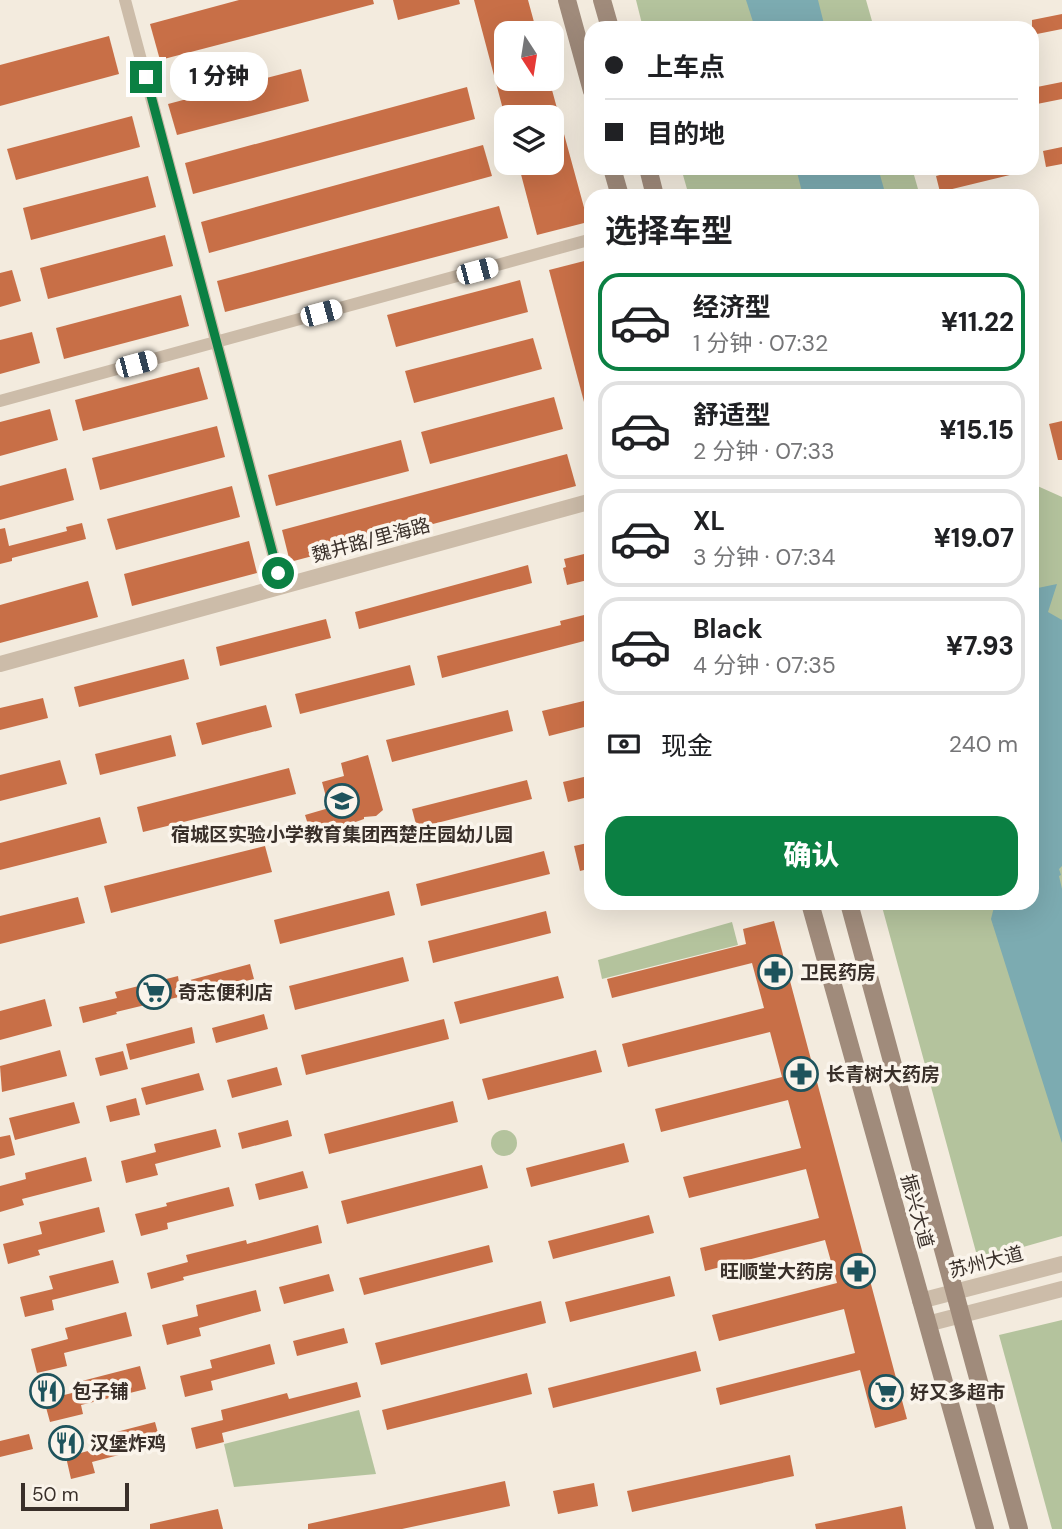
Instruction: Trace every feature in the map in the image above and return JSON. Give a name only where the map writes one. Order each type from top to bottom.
[{"type":"main road","points":[[567,0],[584,62]]},
{"type":"main road","points":[[602,0],[608,21]]},
{"type":"main road","name":"振兴大道","points":[[812,910],[985,1529]]},
{"type":"main road","name":"振兴大道","points":[[851,910],[1019,1529]]},
{"type":"street","points":[[125,0],[278,573]]},
{"type":"street","points":[[0,401],[584,241]]},
{"type":"street","name":"魏井路/里海路","points":[[0,664],[584,503]]},
{"type":"street","name":"苏州大道","points":[[920,1301],[1062,1264]]},
{"type":"street","points":[[927,1324],[1062,1289]]},
{"type":"green space","points":[[636,0],[866,0],[872,21],[641,21]]},
{"type":"green space","points":[[683,175],[914,175],[918,189],[687,189]]},
{"type":"green space","points":[[1039,487],[1062,497],[1062,1236],[987,1257],[976,1252],[883,910],[1039,910]]},
{"type":"green space","points":[[732,922],[738,945],[602,979],[598,960]]},
{"type":"green space","points":[[504,1130],[513,1134],[517,1143],[513,1152],[504,1156],[495,1152],[491,1143],[495,1134]]},
{"type":"green space","points":[[1062,1320],[1062,1529],[1052,1529],[999,1335]]},
{"type":"green space","points":[[359,1410],[376,1474],[234,1487],[224,1444]]},
{"type":"water","points":[[746,0],[818,0],[823,21],[753,21]]},
{"type":"water","points":[[798,175],[880,175],[884,189],[801,189]]},
{"type":"water","points":[[1057,584],[1048,612],[1062,620],[1062,866],[1059,876],[1062,889],[1062,1143],[991,919],[993,910],[1039,910],[1039,588]]},
{"type":"building","points":[[239,0],[373,0],[374,4],[160,60],[150,24]]},
{"type":"building","points":[[393,0],[459,0],[460,4],[398,20]]},
{"type":"building","points":[[474,0],[528,0],[534,21],[494,21],[494,75]]},
{"type":"building","points":[[1062,14],[1062,29],[1039,34],[1039,21],[1032,20]]},
{"type":"building","points":[[109,36],[119,74],[0,106],[0,65]]},
{"type":"building","points":[[301,69],[309,101],[177,135],[168,104]]},
{"type":"building","points":[[1062,82],[1062,99],[1039,104],[1039,87]]},
{"type":"building","points":[[467,87],[475,119],[193,194],[185,163]]},
{"type":"building","points":[[498,91],[552,91],[556,105],[502,105]]},
{"type":"building","points":[[132,116],[140,147],[16,180],[7,149]]},
{"type":"building","points":[[564,134],[584,207],[584,223],[537,235],[521,175],[564,175]]},
{"type":"building","points":[[483,145],[492,176],[209,253],[201,222]]},
{"type":"building","points":[[1062,147],[1062,164],[1046,167],[1043,151]]},
{"type":"building","points":[[1010,175],[952,189],[939,189],[936,176]]},
{"type":"building","points":[[148,176],[156,207],[31,240],[23,208]]},
{"type":"building","points":[[499,206],[508,238],[225,312],[217,281]]},
{"type":"building","points":[[165,235],[173,266],[48,299],[40,268]]},
{"type":"building","points":[[584,261],[584,402],[549,270]]},
{"type":"building","points":[[12,270],[21,301],[0,307],[0,273]]},
{"type":"building","points":[[520,280],[528,312],[396,347],[387,315]]},
{"type":"building","points":[[181,295],[189,326],[64,359],[56,328]]},
{"type":"building","points":[[32,332],[40,363],[0,374],[0,340]]},
{"type":"building","points":[[533,338],[542,369],[414,403],[405,371]]},
{"type":"building","points":[[199,367],[208,399],[83,431],[75,400]]},
{"type":"building","points":[[554,397],[563,429],[430,464],[421,432]]},
{"type":"building","points":[[50,409],[58,440],[0,456],[0,422]]},
{"type":"building","points":[[1062,421],[1062,460],[1058,460],[1049,424]]},
{"type":"building","points":[[217,426],[225,457],[100,490],[92,458]]},
{"type":"building","points":[[401,440],[409,471],[276,506],[268,475]]},
{"type":"building","points":[[567,454],[576,486],[290,562],[282,530]]},
{"type":"building","points":[[66,468],[74,500],[0,520],[0,486]]},
{"type":"building","points":[[232,486],[240,517],[116,550],[107,519]]},
{"type":"building","points":[[82,523],[86,539],[12,558],[12,561],[0,564],[0,529],[5,528],[9,546],[67,531],[66,527]]},
{"type":"building","points":[[249,541],[257,573],[132,606],[124,574]]},
{"type":"building","points":[[584,554],[584,581],[567,585],[564,559]]},
{"type":"building","points":[[528,565],[532,583],[359,629],[355,612]]},
{"type":"building","points":[[88,581],[98,617],[0,643],[0,605]]},
{"type":"building","points":[[584,615],[584,641],[442,678],[437,656],[561,625],[560,621]]},
{"type":"building","points":[[326,619],[331,638],[220,666],[216,647]]},
{"type":"building","points":[[184,659],[189,679],[79,707],[74,687]]},
{"type":"building","points":[[410,665],[415,685],[300,714],[295,694]]},
{"type":"building","points":[[43,698],[48,718],[0,730],[0,708]]},
{"type":"building","points":[[584,701],[584,727],[549,736],[542,711]]},
{"type":"building","points":[[266,705],[272,727],[202,745],[196,723]]},
{"type":"building","points":[[508,710],[513,731],[392,762],[386,740]]},
{"type":"building","points":[[171,735],[176,756],[100,775],[95,754]]},
{"type":"building","points":[[368,755],[383,810],[376,816],[364,817],[347,827],[312,837],[305,815],[329,808],[322,782],[344,776],[341,763]]},
{"type":"building","points":[[60,760],[67,784],[0,801],[0,775]]},
{"type":"building","points":[[289,768],[296,794],[143,832],[137,807]]},
{"type":"building","points":[[584,777],[584,798],[568,802],[563,782]]},
{"type":"building","points":[[527,780],[532,799],[417,828],[412,809]]},
{"type":"building","points":[[100,817],[107,843],[0,870],[0,843]]},
{"type":"building","points":[[584,844],[584,870],[580,871],[574,846]]},
{"type":"building","points":[[265,846],[272,872],[111,913],[104,886]]},
{"type":"building","points":[[544,851],[550,874],[421,906],[416,884]]},
{"type":"building","points":[[389,891],[395,915],[280,944],[274,920]]},
{"type":"building","points":[[78,897],[85,923],[0,944],[0,916]]},
{"type":"building","points":[[546,911],[551,933],[433,963],[428,941]]},
{"type":"building","points":[[774,921],[907,1419],[875,1428],[860,1370],[720,1405],[716,1388],[855,1353],[844,1309],[719,1341],[712,1315],[837,1283],[825,1240],[705,1271],[700,1248],[819,1218],[806,1169],[689,1198],[683,1177],[801,1148],[788,1100],[661,1132],[655,1109],[782,1077],[770,1032],[628,1067],[622,1044],[764,1008],[752,963],[612,998],[607,979],[746,944],[743,929]]},
{"type":"building","points":[[403,957],[409,981],[295,1010],[289,986]]},
{"type":"building","points":[[250,964],[254,979],[116,1012],[117,1014],[83,1023],[79,1007],[117,998],[115,992],[178,976],[179,983]]},
{"type":"building","points":[[558,976],[564,998],[460,1024],[454,1002]]},
{"type":"building","points":[[45,999],[52,1026],[0,1040],[0,1011]]},
{"type":"building","points":[[264,1014],[268,1029],[216,1043],[212,1028]]},
{"type":"building","points":[[444,1019],[449,1039],[306,1075],[301,1055]]},
{"type":"building","points":[[192,1027],[195,1043],[130,1060],[126,1044]]},
{"type":"building","points":[[60,1050],[67,1076],[2,1092],[0,1066]]},
{"type":"building","points":[[596,1050],[602,1072],[488,1100],[482,1079]]},
{"type":"building","points":[[123,1051],[128,1069],[100,1076],[95,1058]]},
{"type":"building","points":[[277,1067],[282,1085],[232,1098],[227,1080]]},
{"type":"building","points":[[199,1073],[204,1090],[146,1105],[141,1088]]},
{"type":"building","points":[[136,1098],[140,1115],[110,1122],[106,1106]]},
{"type":"building","points":[[453,1101],[458,1122],[329,1154],[324,1134]]},
{"type":"building","points":[[74,1102],[80,1123],[15,1140],[9,1118]]},
{"type":"building","points":[[288,1120],[292,1136],[242,1149],[238,1133]]},
{"type":"building","points":[[216,1129],[221,1147],[155,1164],[158,1175],[126,1183],[121,1161],[156,1152],[154,1144]]},
{"type":"building","points":[[10,1135],[15,1155],[0,1159],[0,1137]]},
{"type":"building","points":[[624,1143],[629,1162],[531,1187],[526,1168]]},
{"type":"building","points":[[86,1157],[92,1181],[22,1199],[24,1205],[0,1212],[0,1186],[26,1179],[25,1173]]},
{"type":"building","points":[[482,1165],[488,1188],[347,1224],[341,1201]]},
{"type":"building","points":[[303,1171],[308,1188],[259,1200],[255,1184]]},
{"type":"building","points":[[229,1187],[234,1206],[167,1223],[168,1229],[141,1236],[135,1214]]},
{"type":"building","points":[[99,1207],[105,1232],[38,1250],[40,1255],[8,1264],[3,1244],[42,1234],[39,1222]]},
{"type":"building","points":[[649,1215],[654,1233],[553,1259],[548,1241]]},
{"type":"building","points":[[318,1225],[322,1243],[183,1277],[184,1280],[151,1289],[147,1273],[188,1262],[186,1255],[246,1240],[247,1244]]},
{"type":"building","points":[[489,1245],[493,1262],[364,1295],[359,1278]]},
{"type":"building","points":[[113,1260],[119,1283],[52,1300],[54,1310],[25,1317],[20,1297],[53,1289],[49,1276]]},
{"type":"building","points":[[329,1274],[334,1291],[284,1304],[279,1287]]},
{"type":"building","points":[[670,1276],[675,1296],[570,1322],[565,1302]]},
{"type":"building","points":[[256,1290],[261,1311],[199,1328],[201,1336],[167,1345],[162,1325],[198,1316],[196,1305]]},
{"type":"building","points":[[541,1301],[546,1323],[381,1365],[375,1343]]},
{"type":"building","points":[[126,1312],[132,1336],[64,1353],[67,1366],[37,1373],[31,1349],[68,1339],[65,1328]]},
{"type":"building","points":[[344,1328],[348,1343],[297,1356],[293,1341]]},
{"type":"building","points":[[270,1344],[275,1364],[211,1381],[213,1390],[185,1397],[180,1376],[212,1368],[210,1360]]},
{"type":"building","points":[[696,1351],[701,1371],[553,1408],[548,1388]]},
{"type":"building","points":[[140,1366],[146,1389],[81,1405],[83,1414],[50,1422],[44,1400],[80,1391],[78,1382]]},
{"type":"building","points":[[527,1373],[532,1394],[387,1430],[382,1410]]},
{"type":"building","points":[[357,1382],[361,1397],[222,1433],[224,1442],[196,1449],[191,1428],[223,1420],[221,1410],[287,1393],[289,1399]]},
{"type":"building","points":[[155,1422],[161,1444],[92,1462],[95,1473],[71,1479],[66,1457],[95,1449],[93,1438]]},
{"type":"building","points":[[29,1434],[33,1449],[0,1457],[0,1441]]},
{"type":"building","points":[[790,1455],[794,1476],[632,1512],[627,1491]]},
{"type":"building","points":[[505,1481],[510,1506],[402,1529],[308,1529],[308,1524]]},
{"type":"building","points":[[594,1483],[598,1506],[558,1514],[553,1491]]},
{"type":"building","points":[[902,1506],[906,1529],[816,1529],[815,1524]]},
{"type":"building","points":[[218,1509],[223,1529],[150,1529],[150,1524]]},
{"type":"place","name":"宿城区实验小学教育集团西楚庄园幼儿园","points":[[342,801]]},
{"type":"place","name":"卫民药房","points":[[775,972]]},
{"type":"place","name":"奇志便利店","points":[[154,992]]},
{"type":"place","name":"长青树大药房","points":[[801,1074]]},
{"type":"place","name":"旺顺堂大药房","points":[[858,1271]]},
{"type":"place","name":"包子铺","points":[[47,1391]]},
{"type":"place","name":"好又多超市","points":[[886,1392]]},
{"type":"place","name":"汉堡炸鸡","points":[[66,1443]]},
{"type":"route","points":[[146,77],[278,573]]}]
